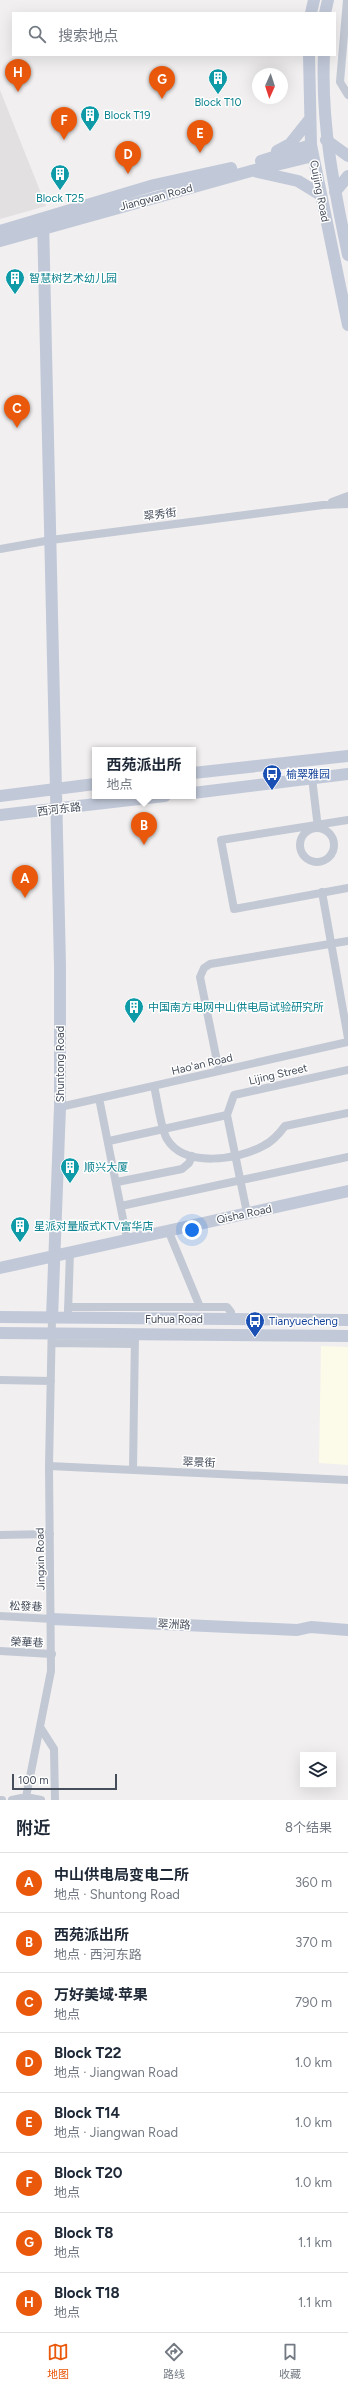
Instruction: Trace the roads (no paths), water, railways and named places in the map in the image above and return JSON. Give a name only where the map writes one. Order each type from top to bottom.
[{"type":"street","points":[[311,12],[314,0]]},
{"type":"street","points":[[325,12],[328,0]]},
{"type":"street","points":[[347,0],[340,82],[348,95]]},
{"type":"street","name":"Cuijing Road","points":[[309,56],[312,150],[348,325]]},
{"type":"street","name":"Cuijing Road","points":[[324,56],[322,85],[326,140],[348,255]]},
{"type":"street","points":[[255,166],[290,144],[310,119]]},
{"type":"street","points":[[326,140],[348,156]]},
{"type":"street","name":"Jiangwan Road","points":[[0,241],[43,223],[154,185],[255,166],[312,150]]},
{"type":"street","points":[[255,166],[298,181],[321,195]]},
{"type":"street","points":[[335,192],[348,176]]},
{"type":"street","name":"Jiangwan Road","points":[[0,231],[43,223]]},
{"type":"street","name":"Shuntong Road","points":[[43,223],[60,966],[60,1106],[52,1318]]},
{"type":"street","points":[[323,505],[348,496]]},
{"type":"street","points":[[323,505],[348,504]]},
{"type":"street","name":"翠秀街","points":[[0,549],[51,540],[323,505]]},
{"type":"street","points":[[196,773],[348,756]]},
{"type":"street","points":[[196,793],[348,774]]},
{"type":"street","points":[[312,778],[318,826]]},
{"type":"street","name":"西河东路","points":[[0,796],[92,784]]},
{"type":"street","name":"西河东路","points":[[0,815],[140,799]]},
{"type":"street","points":[[348,820],[318,826],[221,840],[234,909],[348,888]]},
{"type":"street","points":[[318,826],[332,836],[334,847],[329,857],[319,862],[308,859],[304,855],[301,845],[304,835],[318,826]]},
{"type":"street","points":[[322,892],[330,944],[348,1038]]},
{"type":"street","points":[[219,1071],[200,977],[204,968],[210,964],[348,941]]},
{"type":"street","name":"Hao'an Road","points":[[60,1106],[348,1042]]},
{"type":"street","name":"Lijing Street","points":[[227,1115],[234,1095],[348,1070]]},
{"type":"street","points":[[154,1086],[166,1139],[178,1151],[192,1156],[208,1158],[235,1156],[264,1146],[277,1136],[285,1126],[348,1113]]},
{"type":"street","points":[[99,1098],[109,1141],[127,1239]]},
{"type":"street","points":[[109,1141],[227,1115],[247,1213]]},
{"type":"street","points":[[117,1182],[182,1169],[189,1163],[192,1156]]},
{"type":"street","points":[[121,1206],[348,1157]]},
{"type":"street","name":"Qisha Road","points":[[0,1268],[348,1191]]},
{"type":"street","points":[[168,1230],[200,1307]]},
{"type":"street","points":[[70,1252],[68,1313],[227,1307],[231,1312],[231,1319]]},
{"type":"street","name":"Fuhua Road","points":[[0,1317],[52,1318],[68,1313],[231,1319],[348,1320]]},
{"type":"street","name":"Jingxin Road","points":[[26,1797],[51,1671],[52,1654],[49,1466],[52,1318]]},
{"type":"street","name":"Fuhua Road","points":[[0,1333],[52,1338],[135,1339],[348,1336]]},
{"type":"street","points":[[134,1470],[135,1339]]},
{"type":"street","points":[[0,1380],[51,1381]]},
{"type":"street","name":"翠景街","points":[[49,1466],[348,1480]]},
{"type":"street","points":[[0,1535],[50,1534]]},
{"type":"street","name":"松發巷","points":[[0,1616],[52,1618]]},
{"type":"street","name":"翠洲路","points":[[52,1618],[297,1630],[311,1627],[348,1630]]},
{"type":"street","name":"翠洲路","points":[[297,1630],[310,1635],[348,1638]]},
{"type":"street","name":"榮華巷","points":[[0,1651],[52,1654]]},
{"type":"street","points":[[40,1727],[54,1749],[55,1800]]},
{"type":"street","points":[[12,1800],[26,1797],[41,1800]]},
{"type":"place","name":"Block T18","points":[[18,92]]},
{"type":"place","name":"Block T10","points":[[218,95]]},
{"type":"place","name":"Block T8","points":[[162,99]]},
{"type":"place","name":"Block T19","points":[[90,132]]},
{"type":"place","name":"Block T20","points":[[64,140]]},
{"type":"place","name":"Block T14","points":[[200,153]]},
{"type":"place","name":"Block T22","points":[[128,174]]},
{"type":"place","name":"Block T25","points":[[60,191]]},
{"type":"place","name":"智慧树艺术幼儿园","points":[[15,295]]},
{"type":"place","name":"万好美域·苹果","points":[[17,428]]},
{"type":"place","name":"榆翠雅园","points":[[272,791]]},
{"type":"place","name":"西苑派出所","points":[[144,845]]},
{"type":"place","name":"中山供电局变电二所","points":[[25,898]]},
{"type":"place","name":"中国南方电网中山供电局试验研究所","points":[[134,1024]]},
{"type":"place","name":"顺兴大厦","points":[[70,1184]]},
{"type":"place","name":"星派对量版式KTV富华店","points":[[20,1243]]},
{"type":"place","name":"Tianyuecheng","points":[[255,1338]]}]
